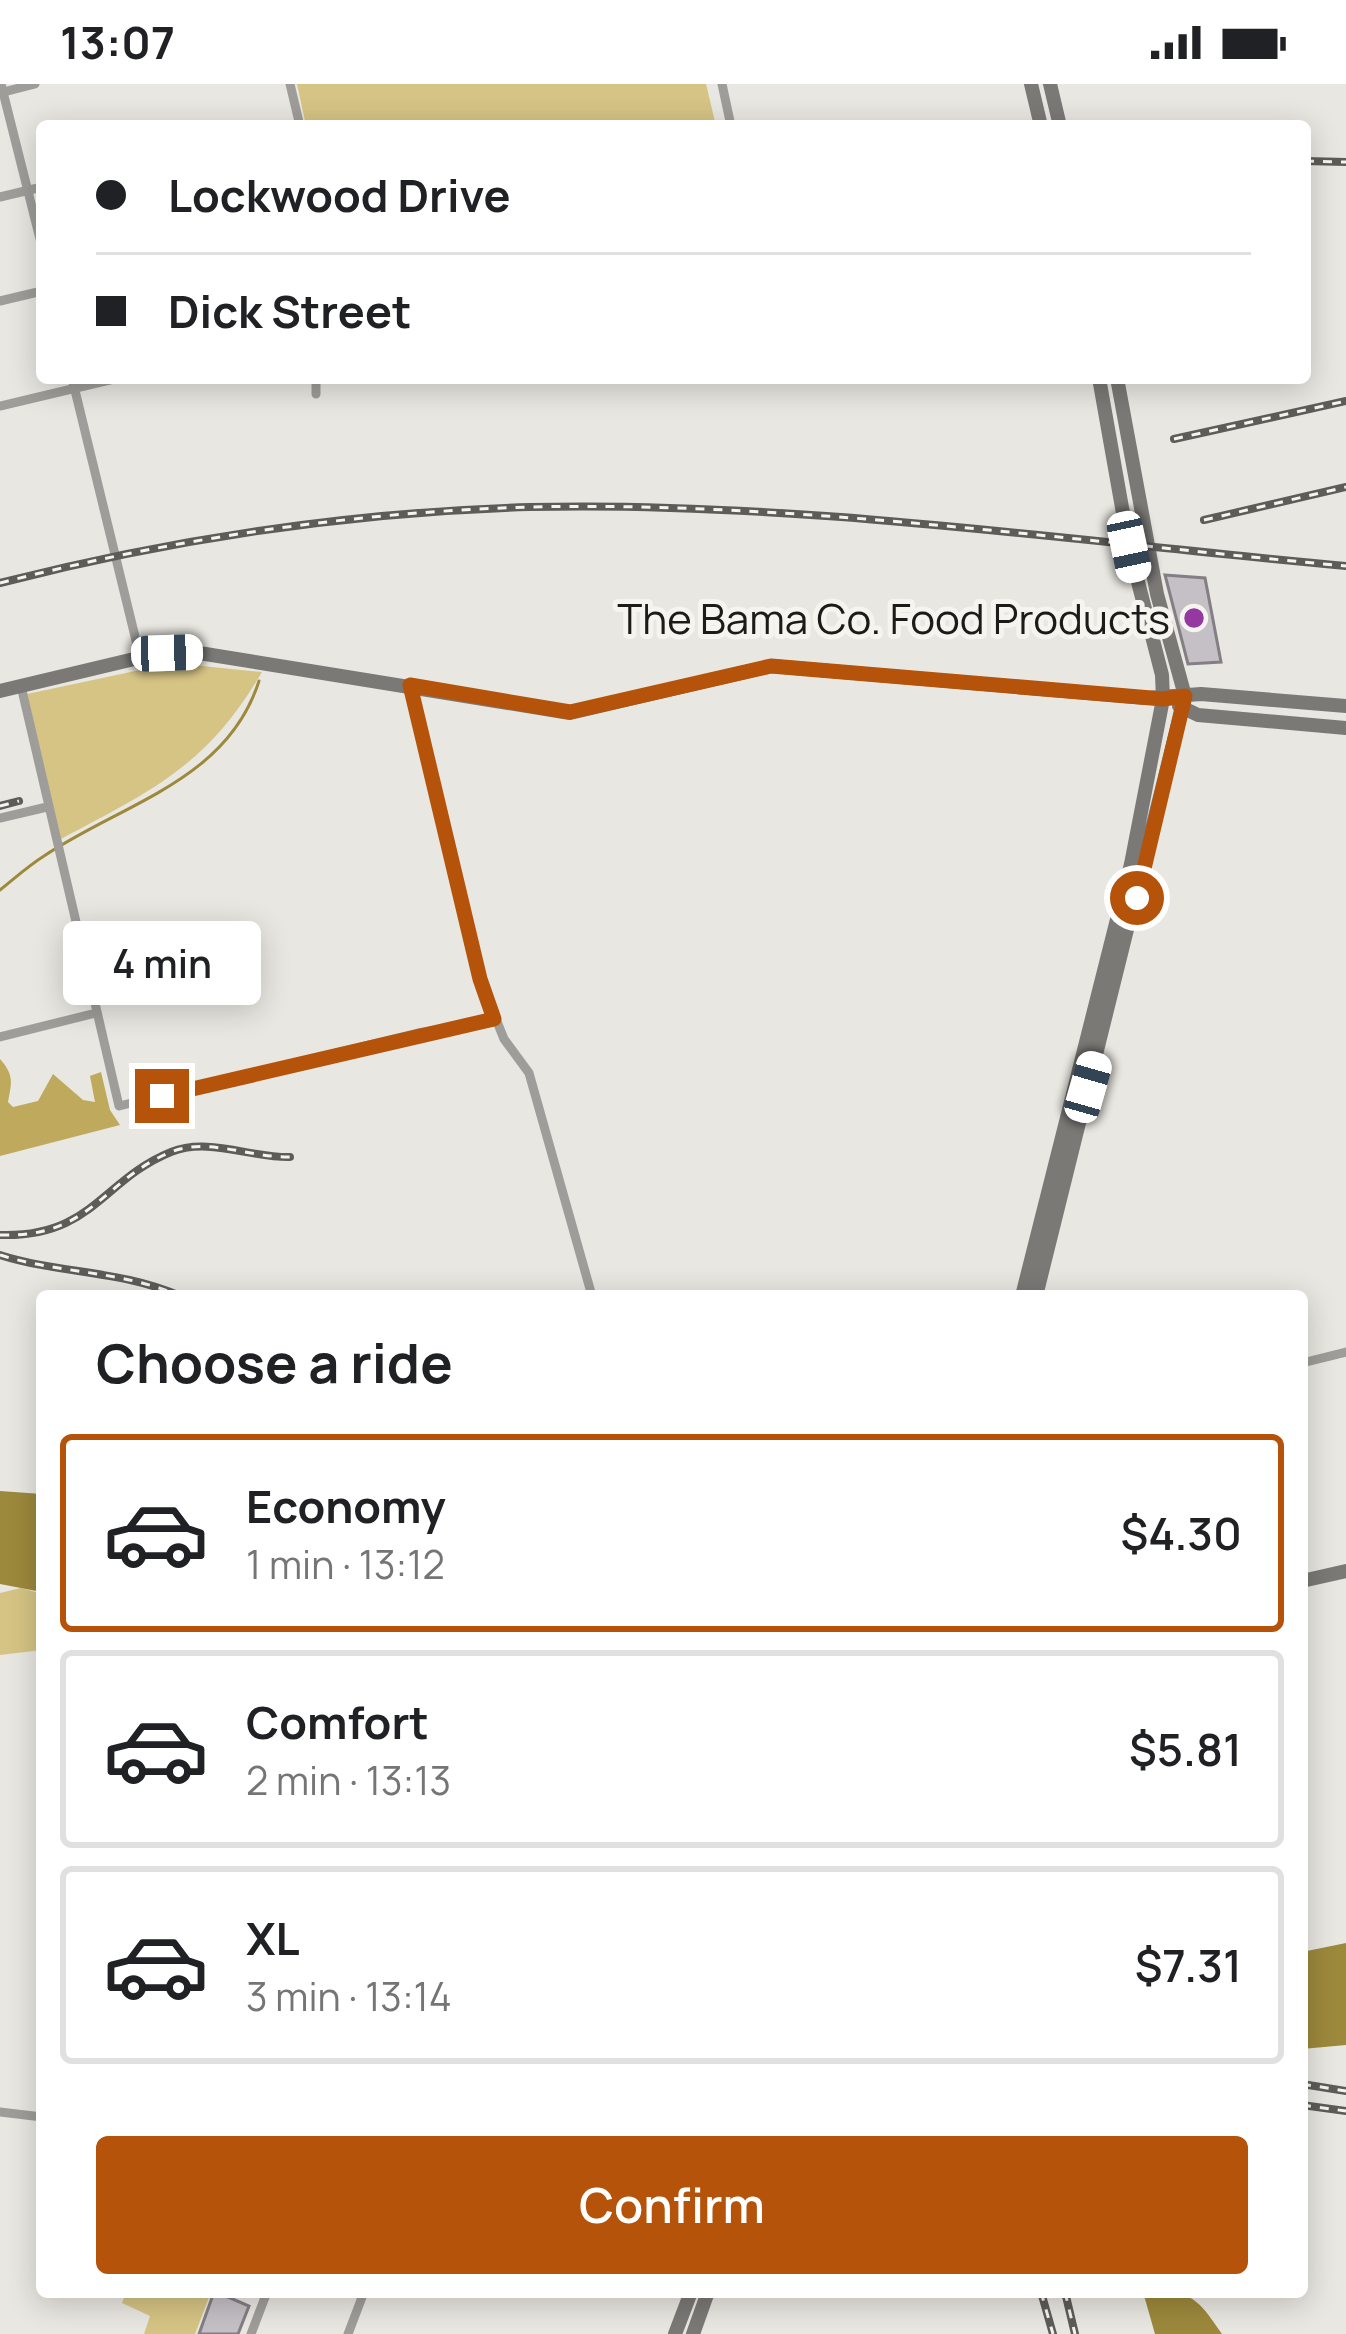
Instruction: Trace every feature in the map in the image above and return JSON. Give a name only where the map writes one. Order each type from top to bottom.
[{"type":"main road","points":[[1031,84],[1040,120]]},
{"type":"main road","points":[[1050,84],[1059,120]]},
{"type":"main road","points":[[1100,384],[1129,547],[1162,675],[1145,832]]},
{"type":"main road","points":[[1024,1290],[1048,1220],[1145,832],[1184,702],[1157,594],[1119,384]]},
{"type":"main road","points":[[0,691],[140,657],[193,652],[570,712],[771,666],[1184,702],[1346,706]]},
{"type":"main road","points":[[1184,702],[1198,715],[1346,728]]},
{"type":"main road","points":[[1037,1290],[1048,1220]]},
{"type":"main road","points":[[1308,1580],[1346,1570]]},
{"type":"main road","points":[[675,2334],[678,2298]]},
{"type":"main road","points":[[675,2334],[689,2298]]},
{"type":"main road","points":[[693,2334],[709,2298]]},
{"type":"street","points":[[35,84],[1,89],[36,221]]},
{"type":"street","points":[[290,84],[299,120]]},
{"type":"street","points":[[722,84],[730,120]]},
{"type":"street","points":[[0,197],[36,188]]},
{"type":"street","points":[[0,301],[36,292]]},
{"type":"street","points":[[0,406],[70,384]]},
{"type":"street","points":[[73,384],[140,657]]},
{"type":"street","points":[[316,384],[316,394]]},
{"type":"street","points":[[410,685],[480,979],[494,1019],[529,1073],[590,1290]]},
{"type":"street","points":[[20,686],[119,1106],[494,1019]]},
{"type":"street","points":[[0,818],[48,811]]},
{"type":"street","points":[[0,1036],[96,1013]]},
{"type":"street","points":[[1308,1362],[1346,1352]]},
{"type":"street","points":[[0,2112],[36,2116]]},
{"type":"street","points":[[251,2334],[265,2298]]},
{"type":"street","points":[[348,2334],[362,2298]]},
{"type":"shaded area","points":[[297,84],[706,84],[715,120],[305,120]]},
{"type":"shaded area","points":[[173,663],[262,672],[242,704],[199,753],[151,789],[61,839],[27,694]]},
{"type":"shaded area","points":[[0,1059],[10,1074],[8,1102],[13,1107],[38,1101],[53,1074],[83,1100],[95,1102],[90,1076],[101,1072],[110,1110],[120,1125],[0,1156]]},
{"type":"shaded area","points":[[0,1491],[36,1494],[36,1591],[0,1584]]},
{"type":"shaded area","points":[[21,1588],[36,1592],[36,1651],[0,1655],[0,1593]]},
{"type":"shaded area","points":[[1346,1943],[1346,2045],[1308,2048],[1308,1951]]},
{"type":"shaded area","points":[[124,2298],[209,2298],[195,2334],[144,2334],[150,2316],[122,2303]]},
{"type":"shaded area","points":[[1145,2298],[1190,2298],[1222,2334],[1155,2334]]},
{"type":"building","name":"The Bama Co. Food Products","points":[[1165,575],[1205,578],[1221,662],[1188,664]]},
{"type":"building","points":[[212,2298],[230,2298],[249,2306],[238,2334],[199,2334]]},
{"type":"waterway","points":[[0,890],[44,856],[198,766],[244,715],[259,681]]},
{"type":"railway","points":[[1311,161],[1346,162]]},
{"type":"railway","points":[[1174,439],[1346,401]]},
{"type":"railway","points":[[1204,520],[1346,487]]},
{"type":"railway","points":[[0,583],[130,553],[263,530],[530,507],[733,510],[835,517],[1346,566]]},
{"type":"railway","points":[[0,806],[19,801]]},
{"type":"railway","points":[[0,1235],[56,1227],[148,1164],[185,1148],[290,1157]]},
{"type":"railway","points":[[0,1255],[164,1290]]},
{"type":"railway","points":[[1308,2085],[1346,2091]]},
{"type":"railway","points":[[1308,2106],[1346,2111]]},
{"type":"railway","points":[[1043,2298],[1053,2334]]},
{"type":"railway","points":[[1066,2298],[1075,2334]]},
{"type":"place","name":"The Bama Co. Food Products","points":[[1194,618]]},
{"type":"route","points":[[162,1096],[494,1019],[480,979],[410,685],[570,712],[771,666],[1163,699],[1185,696],[1137,898]]}]
